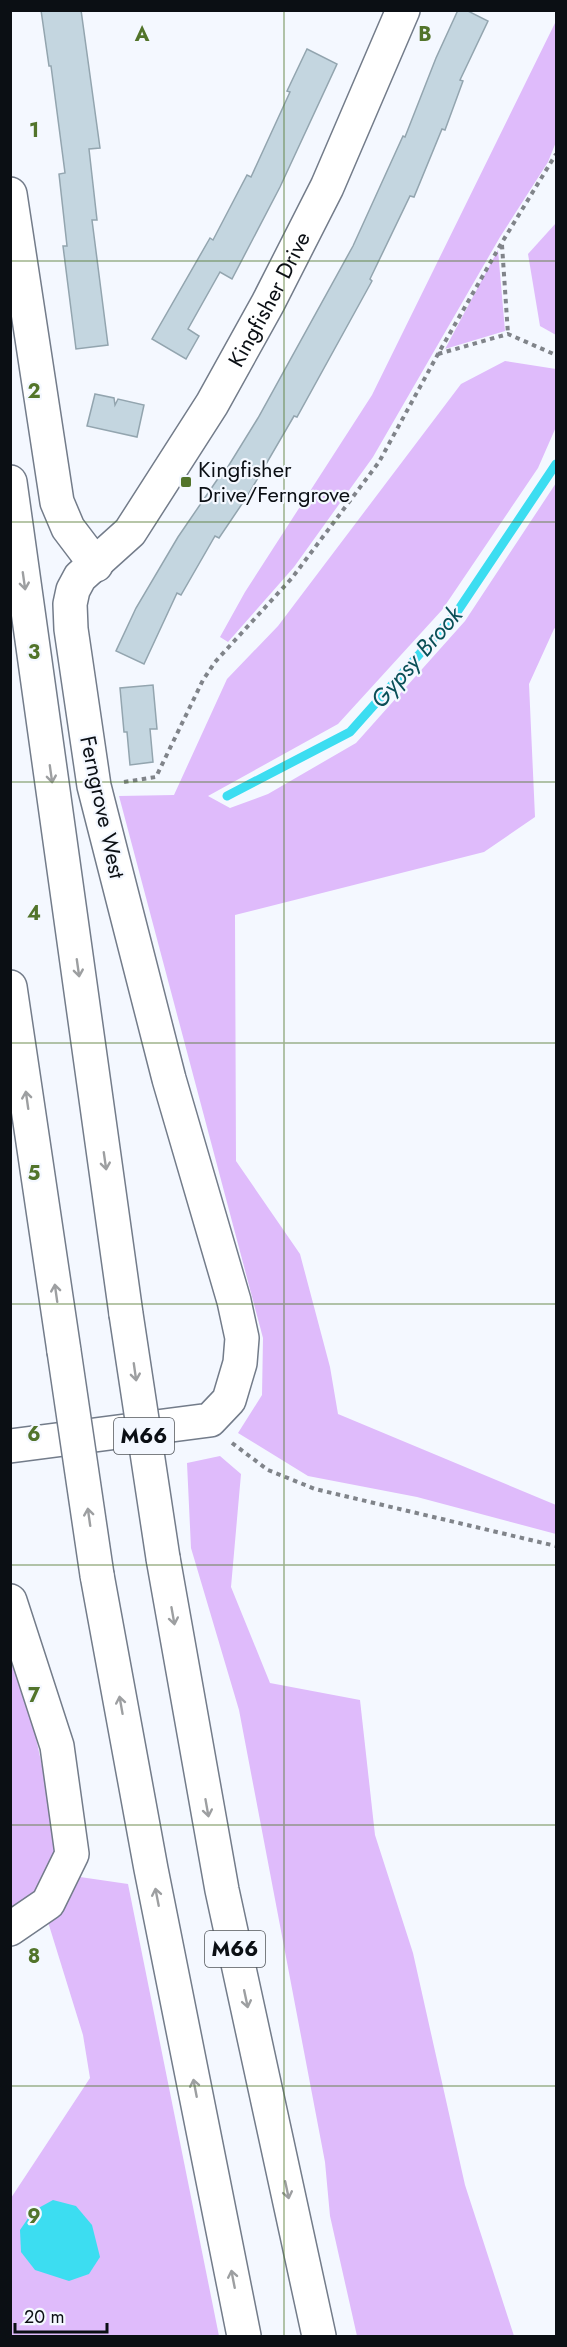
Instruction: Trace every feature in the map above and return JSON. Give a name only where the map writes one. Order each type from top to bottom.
[{"type":"main road","name":"Kingfisher Drive","points":[[96,564],[129,532],[157,492],[212,404],[268,303],[327,187],[403,10]]},
{"type":"main road","points":[[10,194],[57,502],[68,528],[96,564]]},
{"type":"main road","name":"M66","points":[[10,482],[126,1314],[163,1558],[222,1890],[319,2337]]},
{"type":"main road","name":"Ferngrove West","points":[[96,564],[80,578],[70,604],[71,629],[94,786],[169,1079],[234,1301],[242,1338],[240,1363],[229,1400],[210,1420]]},
{"type":"main road","name":"M66","points":[[10,987],[98,1575],[151,1869],[244,2337]]},
{"type":"main road","points":[[10,1446],[210,1420]]},
{"type":"main road","points":[[10,1601],[57,1746],[72,1854],[48,1903],[10,1929]]},
{"type":"path","points":[[94,786],[156,777],[203,680],[215,662],[292,578],[379,462],[501,244],[556,154]]},
{"type":"path","points":[[501,244],[508,334]]},
{"type":"path","points":[[438,354],[508,334],[556,355]]},
{"type":"path","points":[[210,1420],[235,1447],[268,1470],[315,1489],[556,1546]]},
{"type":"shaded area","points":[[556,21],[556,142],[548,162],[500,237],[373,457],[294,567],[228,642],[220,637],[245,592],[372,395]]},
{"type":"shaded area","points":[[556,223],[556,335],[540,326],[528,254]]},
{"type":"shaded area","points":[[498,250],[505,331],[445,349]]},
{"type":"shaded area","points":[[505,361],[556,369],[556,427],[538,468],[442,610],[338,724],[208,796],[230,808],[268,794],[356,743],[465,621],[556,483],[556,627],[529,684],[535,817],[484,852],[235,915],[236,1161],[300,1254],[330,1367],[338,1414],[556,1505],[556,1534],[417,1497],[308,1476],[238,1433],[262,1395],[263,1338],[119,796],[174,795],[227,679],[278,626],[461,384]]},
{"type":"shaded area","points":[[220,1456],[241,1474],[231,1587],[270,1683],[360,1700],[375,1835],[413,1953],[465,2185],[514,2336],[357,2336],[330,2216],[325,2162],[239,1710],[191,1548],[187,1463]]},
{"type":"shaded area","points":[[10,1654],[19,1660],[59,1844],[34,1899],[10,1909]]},
{"type":"shaded area","points":[[80,1877],[128,1884],[219,2336],[11,2336],[11,2198],[90,2078],[83,2035],[48,1922]]},
{"type":"water","points":[[53,2200],[76,2206],[92,2225],[100,2257],[89,2274],[69,2281],[35,2270],[21,2252],[20,2230],[33,2211]]},
{"type":"building","points":[[41,10],[81,10],[100,148],[89,149],[97,220],[92,220],[108,345],[76,349],[63,246],[67,246],[59,174],[65,173]]},
{"type":"building","points":[[458,10],[466,10],[488,21],[460,80],[463,81],[445,130],[442,129],[414,197],[410,196],[370,279],[372,281],[297,417],[294,416],[248,495],[219,538],[215,536],[181,595],[177,593],[144,664],[116,651],[136,608],[178,537],[219,477],[221,478],[258,418],[353,246],[403,136],[405,137],[436,58]]},
{"type":"building","points":[[307,49],[337,64],[280,187],[232,279],[220,272],[188,329],[199,336],[186,359],[152,339],[210,238],[213,240],[247,175],[251,177]]},
{"type":"building","points":[[95,394],[114,398],[115,405],[118,399],[144,405],[137,437],[87,426]]},
{"type":"building","points":[[153,685],[157,729],[150,729],[153,762],[130,765],[120,688]]},
{"type":"waterway","name":"Gypsy Brook","points":[[227,796],[350,732],[457,612],[556,464]]},
{"type":"place","name":"Kingfisher Drive/Ferngrove","points":[[186,482]]}]
